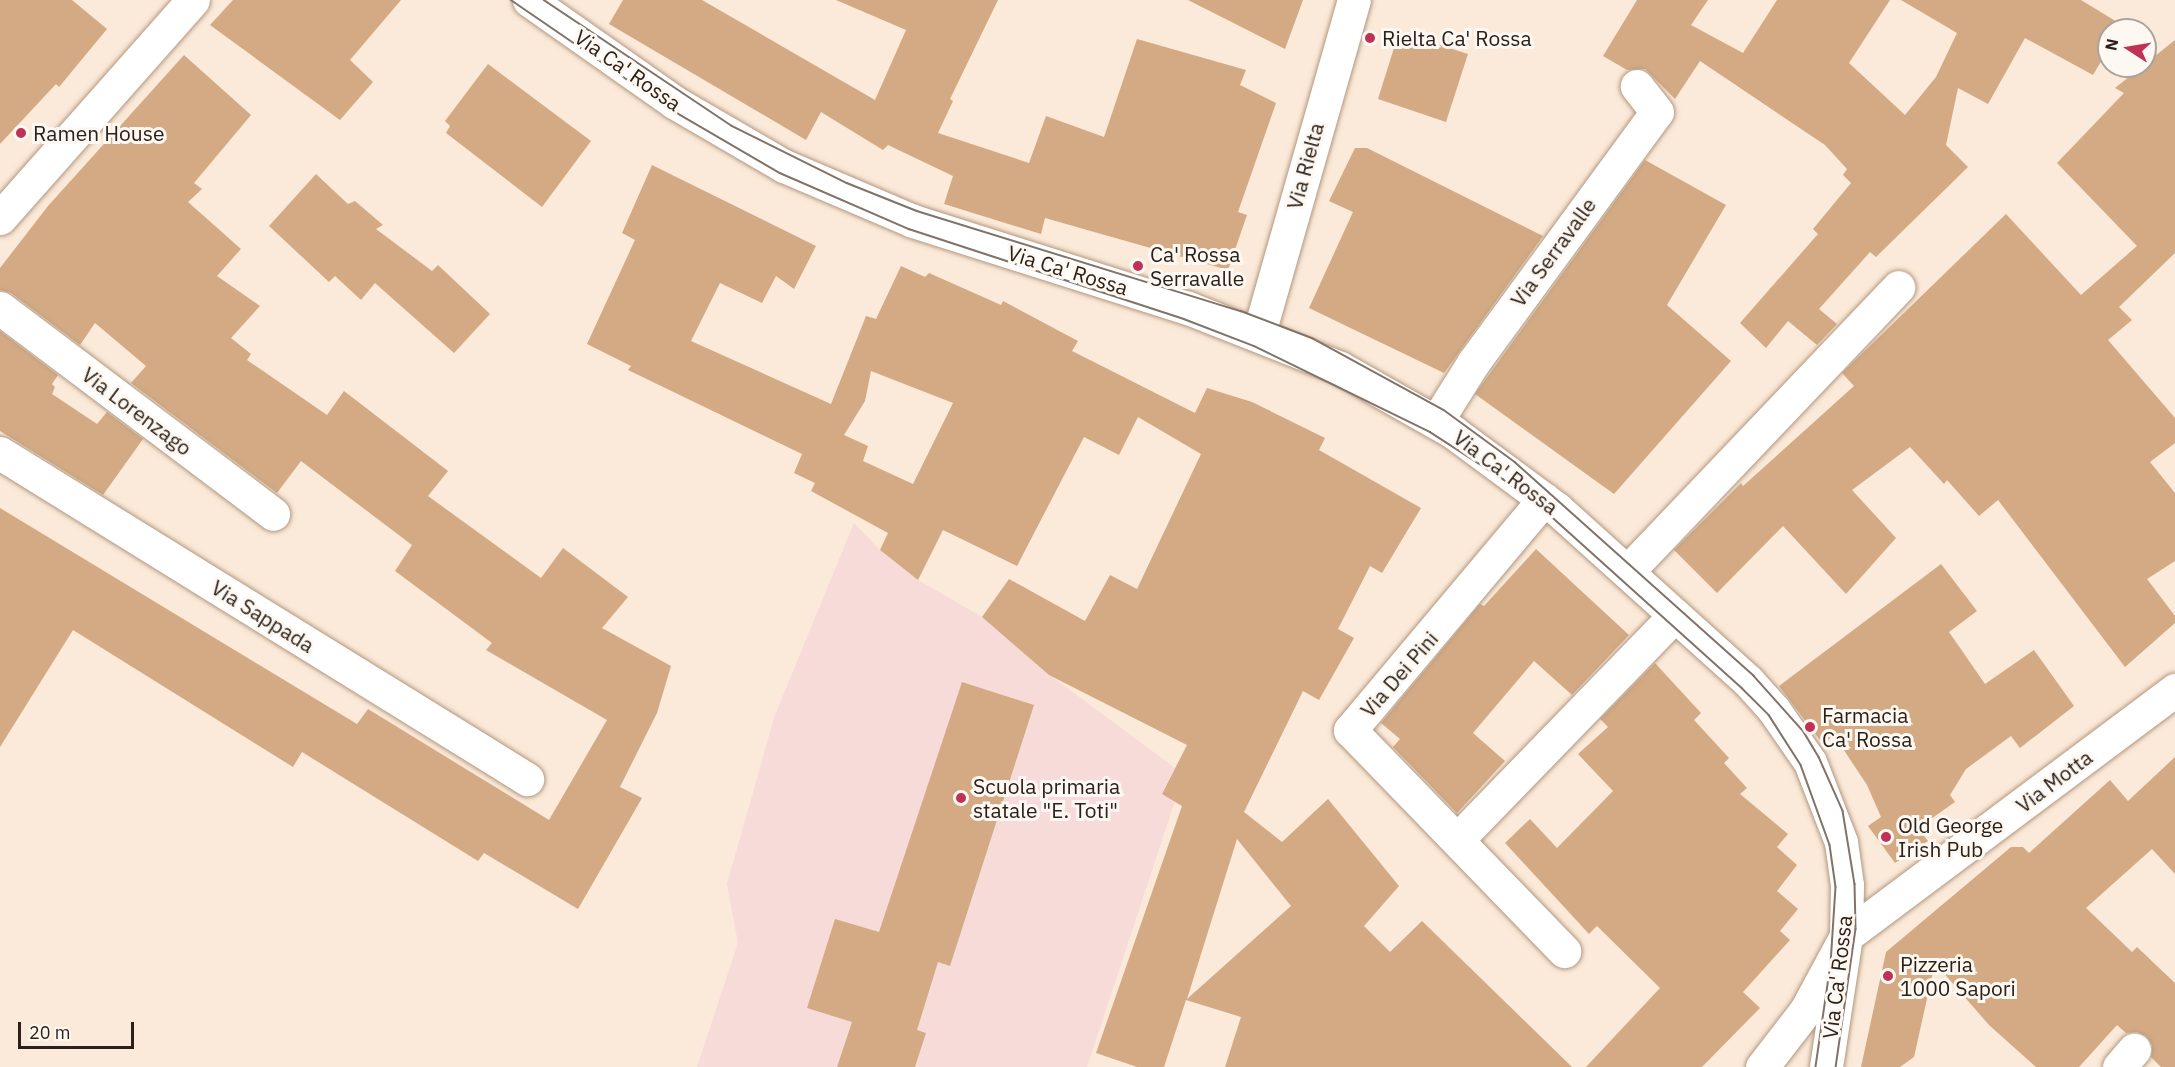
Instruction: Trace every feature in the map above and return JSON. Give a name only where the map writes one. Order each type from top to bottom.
[{"type":"street","points":[[0,218],[193,0]]},
{"type":"street","name":"Via Ca' Rossa","points":[[529,0],[674,102],[784,166],[913,221],[1258,333],[1340,368],[1436,422],[1544,499],[1628,571],[1748,681],[1774,710],[1810,762],[1841,842],[1847,885],[1846,936],[1826,1067]]},
{"type":"street","name":"Via Rielta","points":[[1258,333],[1354,0]]},
{"type":"street","name":"Via Serravalle","points":[[1436,422],[1473,363],[1657,112],[1637,86]]},
{"type":"street","points":[[1628,571],[1898,287]]},
{"type":"street","name":"Via Lorenzago","points":[[0,308],[273,514]]},
{"type":"street","name":"Via Sappada","points":[[0,453],[526,779]]},
{"type":"street","name":"Via Dei Pini","points":[[1544,499],[1350,730],[1564,951]]},
{"type":"street","points":[[1457,840],[1675,615]]},
{"type":"street","name":"Via Motta","points":[[1846,936],[2175,690]]},
{"type":"street","points":[[1762,1067],[1806,1010],[1846,936]]},
{"type":"shaded area","name":"Scuola primaria statale \"E. Toti\"","points":[[854,523],[880,550],[918,580],[982,617],[1043,670],[1175,768],[1162,793],[1175,801],[1087,1067],[697,1067],[738,943],[727,884],[775,715]]},
{"type":"building","points":[[0,0],[72,0],[107,29],[59,87],[56,84],[0,144]]},
{"type":"building","points":[[233,0],[401,0],[350,60],[373,82],[340,120],[210,25]]},
{"type":"building","points":[[623,0],[702,0],[875,100],[906,30],[836,0],[998,0],[950,99],[953,101],[938,133],[1029,163],[1046,116],[1104,137],[1137,39],[1246,70],[1240,85],[1276,103],[1238,212],[1247,215],[1228,270],[1045,218],[1041,234],[944,204],[953,176],[888,145],[883,150],[821,112],[806,140],[609,24]]},
{"type":"building","points":[[1188,0],[1303,0],[1285,49]]},
{"type":"building","points":[[1637,0],[1708,0],[1691,25],[1743,53],[1777,0],[1890,0],[1849,63],[1905,115],[1936,77],[1957,33],[1901,0],[2081,0],[2111,18],[2097,18],[2097,68],[2093,75],[2025,38],[1988,104],[1958,88],[1946,145],[1968,167],[1876,257],[1870,252],[1819,309],[1837,324],[1817,345],[1788,321],[1766,348],[1740,323],[1818,234],[1813,229],[1851,183],[1843,175],[1847,169],[1825,145],[1700,61],[1675,99],[1645,69],[1627,70],[1603,56]]},
{"type":"building","points":[[1399,32],[1468,54],[1446,122],[1378,99]]},
{"type":"building","points":[[2175,40],[2175,253],[2119,307],[2132,320],[2108,340],[2175,418],[2175,443],[2150,462],[2175,493],[2175,561],[2147,579],[2175,616],[2175,623],[2125,667],[1998,500],[1979,516],[1947,480],[1944,484],[1910,447],[1852,490],[1896,538],[1846,594],[1783,526],[1717,593],[1674,550],[1741,483],[1743,486],[1854,386],[1842,373],[2006,214],[2081,295],[2137,246],[2057,163],[2124,93],[2115,88],[2128,78],[2157,78],[2157,54]]},
{"type":"building","points":[[184,55],[251,115],[194,183],[202,189],[188,202],[241,249],[217,276],[260,306],[231,338],[251,354],[247,360],[327,415],[344,391],[448,471],[428,496],[541,578],[563,548],[628,597],[602,628],[671,666],[657,713],[620,787],[642,798],[578,909],[484,853],[478,861],[302,752],[293,767],[73,630],[0,747],[0,508],[357,724],[368,709],[549,820],[607,720],[486,650],[492,643],[395,571],[412,545],[301,461],[277,493],[131,383],[146,366],[95,323],[80,345],[11,293],[0,290],[0,268],[48,206]]},
{"type":"building","points":[[488,64],[591,141],[542,207],[446,133],[450,126],[445,121]]},
{"type":"building","points":[[1355,148],[1367,148],[1543,236],[1444,373],[1309,308],[1353,212],[1329,201]]},
{"type":"building","points":[[1645,160],[1726,205],[1667,305],[1731,361],[1614,494],[1475,394]]},
{"type":"building","points":[[652,165],[816,246],[794,289],[776,276],[762,303],[720,283],[691,341],[831,404],[866,316],[876,319],[901,266],[925,277],[929,273],[1001,305],[1003,301],[1078,341],[1072,351],[1195,413],[1207,388],[1252,402],[1325,438],[1319,450],[1421,508],[1382,573],[1370,566],[1338,629],[1354,638],[1319,700],[1303,691],[1244,812],[1282,842],[1328,799],[1399,886],[1364,926],[1390,952],[1422,921],[1572,1067],[1225,1067],[1241,1017],[1186,1000],[1164,1067],[1137,1067],[1096,1053],[1182,806],[1162,794],[1187,745],[1049,675],[982,617],[1009,579],[1085,621],[1110,575],[1137,589],[1201,454],[1138,417],[1119,455],[1084,437],[1017,566],[943,530],[918,580],[880,550],[888,533],[811,491],[815,483],[794,473],[802,454],[628,370],[631,366],[587,344],[635,240],[622,233]],"holes":[[[871,371],[953,403],[913,484],[863,461],[868,446],[844,435],[865,401]],[[1237,839],[1291,906],[1187,999]]]},
{"type":"building","points":[[316,174],[348,204],[355,201],[383,225],[376,229],[432,271],[438,265],[490,314],[454,353],[375,283],[361,300],[335,276],[329,282],[269,226]]},
{"type":"building","points":[[0,331],[58,375],[52,384],[55,387],[52,394],[97,424],[107,412],[143,439],[103,495],[0,431]]},
{"type":"building","points":[[1536,549],[1629,635],[1572,695],[1534,661],[1473,733],[1505,761],[1457,813],[1393,747],[1400,739],[1381,723],[1480,604],[1484,606]]},
{"type":"building","points":[[1941,564],[1977,611],[1949,632],[1985,684],[2034,650],[2074,706],[2020,748],[2011,736],[1966,769],[1950,795],[1955,802],[1918,828],[1928,841],[1895,863],[1868,826],[1881,817],[1867,785],[1834,735],[1823,744],[1779,686]]},
{"type":"building","points":[[1655,663],[1701,713],[1694,720],[1729,758],[1724,763],[1747,788],[1740,794],[1788,834],[1777,847],[1797,865],[1777,891],[1798,909],[1780,931],[1790,940],[1743,992],[1760,1008],[1702,1067],[1586,1067],[1660,988],[1597,926],[1589,934],[1505,843],[1530,819],[1557,848],[1613,791],[1578,754],[1608,727],[1600,719]]},
{"type":"building","points":[[962,682],[1034,705],[950,966],[938,962],[917,1030],[926,1033],[915,1067],[837,1067],[852,1022],[807,1008],[835,919],[879,932]]},
{"type":"building","points":[[2175,757],[2175,874],[2152,849],[2086,908],[2132,952],[2137,947],[2175,983],[2175,1067],[2161,1067],[2151,1057],[2152,1045],[2146,1036],[2137,1032],[2126,1033],[2117,1025],[2079,1067],[2036,1067],[1989,1025],[1935,963],[1914,1057],[1900,1067],[1861,1067],[1886,952],[2011,847],[2023,847],[2029,853],[2110,780],[2128,801]]},
{"type":"tram line","points":[[511,0],[670,109],[780,173],[909,229],[1184,319],[1254,346],[1430,432],[1503,479],[1551,516],[1742,688],[1769,715],[1801,765],[1830,845],[1836,887],[1831,964],[1816,1067]]},
{"type":"tram line","points":[[544,0],[732,126],[847,183],[917,211],[1241,311],[1312,338],[1444,410],[1515,462],[1754,676],[1804,732],[1819,757],[1843,811],[1855,884],[1856,929],[1836,1067]]},
{"type":"place","name":"Rielta Ca' Rossa","points":[[1370,38]]},
{"type":"place","name":"Ramen House","points":[[21,133]]},
{"type":"place","name":"Ca' Rossa Serravalle","points":[[1138,266]]},
{"type":"place","name":"Farmacia Ca' Rossa","points":[[1810,727]]},
{"type":"place","name":"Scuola primaria statale \"E. Toti\"","points":[[961,798]]},
{"type":"place","name":"Old George Irish Pub","points":[[1886,837]]},
{"type":"place","name":"Pizzeria 1000 Sapori","points":[[1888,976]]}]
